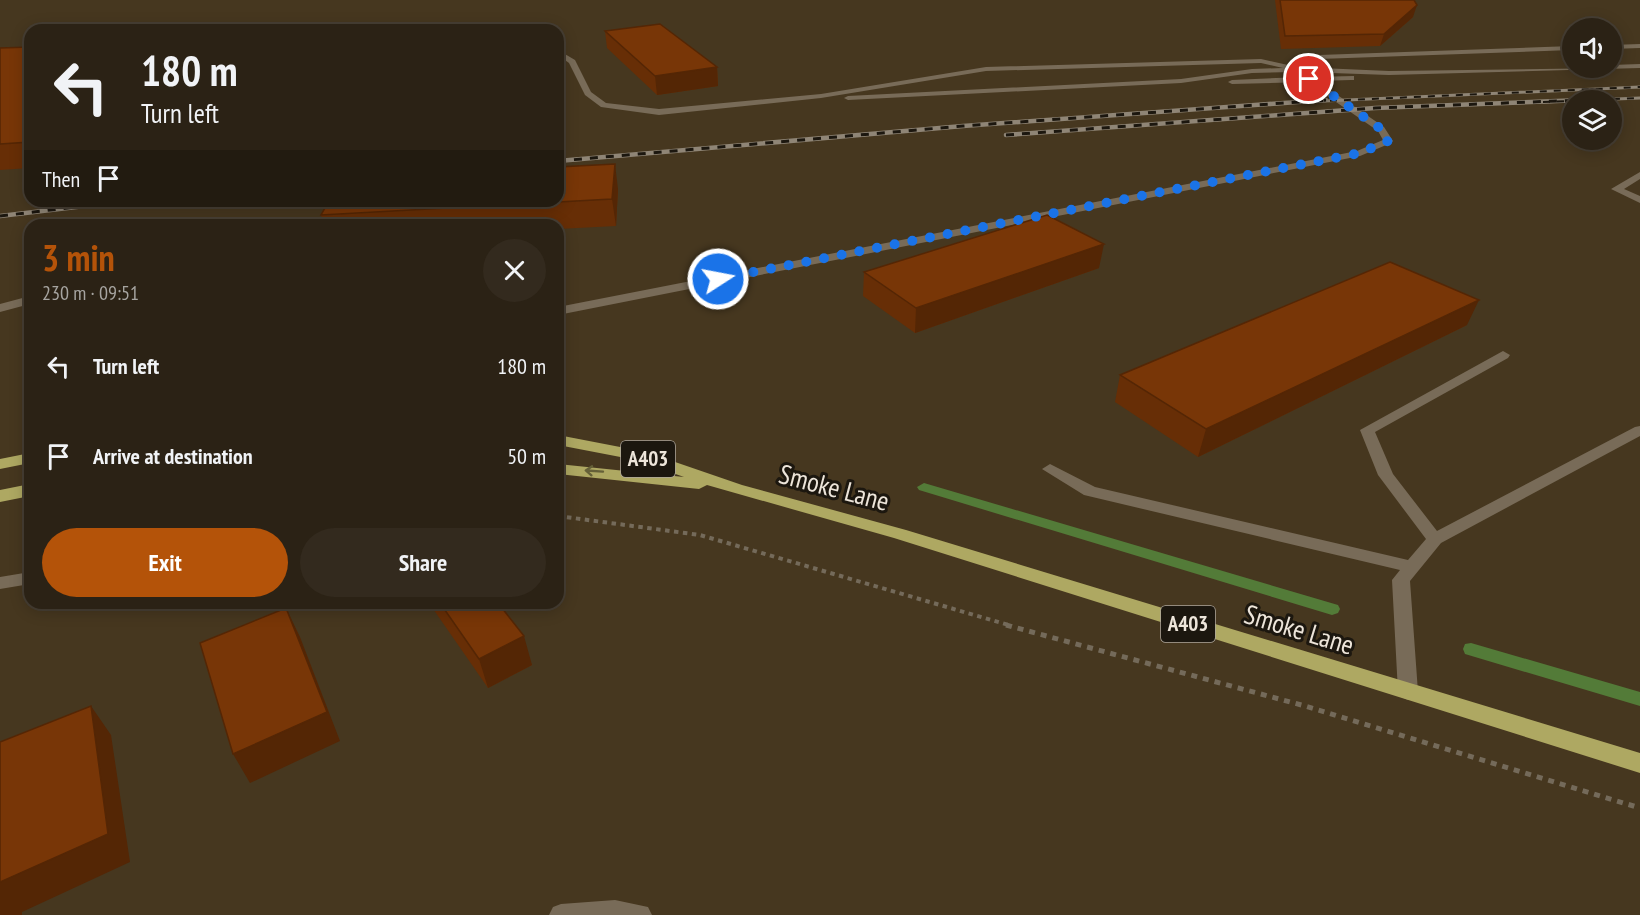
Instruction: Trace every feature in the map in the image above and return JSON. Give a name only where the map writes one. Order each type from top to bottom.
[{"type":"highway","name":"A403","points":[[564,441],[640,456],[735,489]]},
{"type":"highway","points":[[0,464],[24,459]]},
{"type":"highway","name":"A403","points":[[564,469],[608,472],[735,489]]},
{"type":"highway","name":"Smoke Lane","points":[[735,489],[900,534],[1640,763]]},
{"type":"highway","points":[[0,496],[24,491]]},
{"type":"street","points":[[1622,47],[1640,46]]},
{"type":"street","points":[[1291,67],[1301,60],[1318,57],[1562,48]]},
{"type":"street","points":[[564,56],[572,62],[593,98],[604,105],[630,110],[700,110],[821,96],[986,69],[1249,60],[1291,67],[1381,129],[1388,141],[1360,153],[564,310]]},
{"type":"street","points":[[1622,67],[1640,66]]},
{"type":"street","points":[[821,96],[886,97],[1181,81],[1343,80],[1389,73],[1562,69]]},
{"type":"street","points":[[1640,175],[1616,189],[1640,200]]},
{"type":"street","points":[[0,308],[24,302]]},
{"type":"street","points":[[1435,539],[1386,475],[1367,430],[1503,355]]},
{"type":"street","points":[[1408,692],[1401,580],[1435,539],[1640,430]]},
{"type":"street","points":[[1050,469],[1090,491],[1412,567]]},
{"type":"street","points":[[0,583],[24,579]]},
{"type":"street","points":[[561,915],[615,911],[640,915]]},
{"type":"path","points":[[564,517],[700,535],[937,606],[1305,706],[1640,808]]},
{"type":"shaded area","points":[[0,0],[1640,0],[1640,915],[0,915]]},
{"type":"building","points":[[1280,0],[1414,0],[1417,5],[1384,34],[1285,36]]},
{"type":"building","points":[[660,24],[717,67],[655,76],[605,31]]},
{"type":"building","points":[[24,47],[24,142],[0,144],[0,48]]},
{"type":"building","points":[[615,164],[612,199],[564,202],[564,167]]},
{"type":"building","points":[[326,207],[466,207],[321,215]]},
{"type":"building","points":[[1047,215],[1104,244],[916,308],[864,272]]},
{"type":"building","points":[[1390,262],[1479,300],[1206,429],[1120,375]]},
{"type":"building","points":[[286,609],[327,712],[233,754],[200,643]]},
{"type":"building","points":[[444,609],[503,609],[524,636],[479,659]]},
{"type":"building","points":[[91,706],[108,834],[0,882],[0,742]]},
{"type":"waterway","points":[[924,487],[1332,609]]},
{"type":"waterway","points":[[1471,649],[1640,699]]},
{"type":"railway","points":[[1302,102],[1640,87]]},
{"type":"railway","points":[[1543,102],[1640,98]]},
{"type":"railway","points":[[564,160],[963,126],[1326,100]]},
{"type":"railway","points":[[1006,135],[1375,108],[1562,101]]},
{"type":"railway","points":[[0,216],[76,207]]},
{"type":"route","points":[[718,279],[1360,153],[1388,141],[1381,129],[1309,79]]}]
